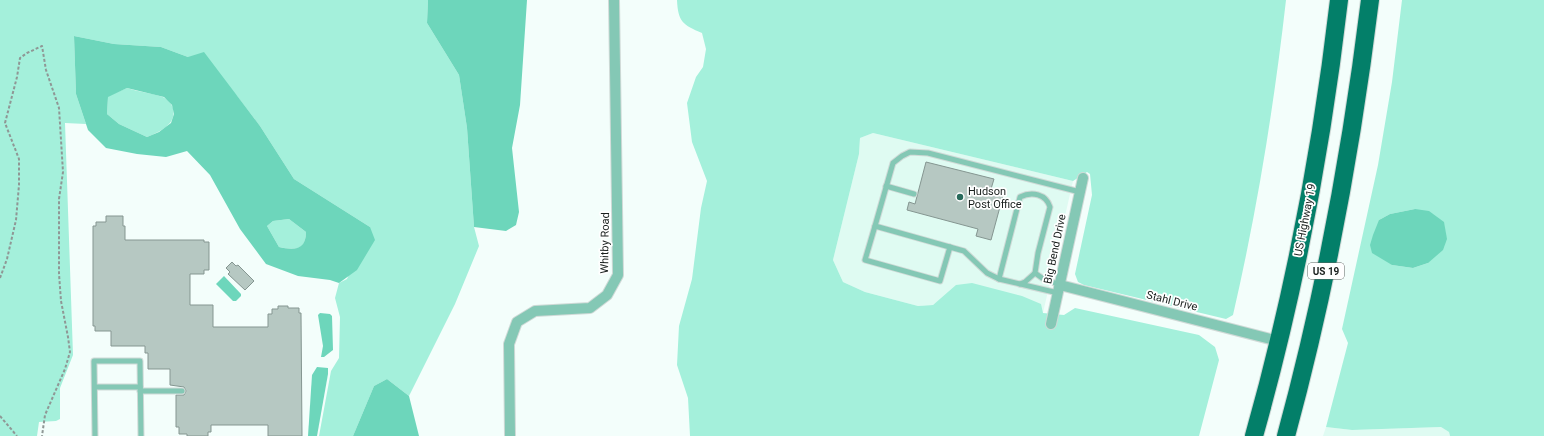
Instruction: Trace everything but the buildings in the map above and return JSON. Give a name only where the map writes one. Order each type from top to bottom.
[{"type":"highway","name":"US Highway 19","points":[[1254,436],[1294,272],[1311,186],[1326,100],[1339,0]]},
{"type":"highway","points":[[1360,0],[1365,43]]},
{"type":"highway","name":"US 19","points":[[1286,436],[1315,321],[1334,233],[1356,104],[1370,0]]},
{"type":"street","name":"Whitby Road","points":[[510,436],[509,344],[518,322],[535,311],[590,308],[607,295],[618,275],[614,0]]},
{"type":"street","name":"Big Bend Drive","points":[[1051,324],[1083,178]]},
{"type":"street","name":"Stahl Drive","points":[[1059,289],[1278,341]]},
{"type":"lane","points":[[950,247],[940,281],[865,260],[893,163],[910,152],[928,153],[1080,192]]},
{"type":"lane","points":[[886,186],[914,194]]},
{"type":"lane","points":[[999,279],[1020,197],[1026,194],[1042,196],[1048,202],[1050,207],[1035,272],[1025,282],[1020,284]]},
{"type":"lane","points":[[875,226],[964,251],[987,273],[999,279],[1020,284],[1059,289]]},
{"type":"lane","points":[[1035,272],[1059,289]]},
{"type":"lane","points":[[95,436],[94,361],[140,361],[141,436]]},
{"type":"lane","points":[[94,387],[182,391]]},
{"type":"path","points":[[0,278],[7,259],[16,220],[19,185],[19,158],[5,123],[17,77],[20,58],[42,46],[46,70],[59,108],[63,172],[59,199],[59,274],[61,301],[70,352],[65,369],[45,415],[42,436]]},
{"type":"path","points":[[0,416],[17,436]]},
{"type":"shaded area","points":[[0,0],[428,0],[427,23],[459,75],[467,128],[474,227],[479,246],[455,304],[409,396],[387,379],[374,386],[353,436],[319,436],[331,371],[339,358],[340,317],[335,298],[339,283],[347,279],[370,227],[294,179],[260,126],[237,96],[188,57],[161,47],[114,44],[74,36],[76,94],[86,124],[65,123],[73,355],[60,388],[60,419],[56,421],[39,422],[37,436],[0,436]]},
{"type":"shaded area","points":[[428,0],[527,0],[520,105],[512,148],[519,212],[516,225],[506,231],[474,227],[467,128],[459,75],[427,23]]},
{"type":"shaded area","points":[[677,0],[1286,0],[1264,158],[1250,237],[1233,315],[1226,319],[1084,285],[1078,282],[1075,274],[1092,195],[1090,174],[1087,172],[1073,181],[873,133],[860,138],[859,154],[833,260],[843,282],[865,292],[918,306],[933,305],[956,285],[972,283],[1022,296],[1041,304],[1043,313],[1064,315],[1075,308],[1199,335],[1215,347],[1219,360],[1199,436],[690,436],[688,398],[677,365],[679,326],[692,279],[701,208],[707,181],[692,142],[687,103],[696,77],[703,67],[706,49],[702,33],[690,28],[680,18]]},
{"type":"shaded area","points":[[1402,0],[1544,0],[1544,436],[1450,436],[1449,432],[1441,427],[1352,430],[1326,427],[1348,343],[1342,329],[1378,165],[1392,82]],"holes":[[[1415,209],[1428,263],[1413,268],[1392,265],[1379,220],[1390,214]]]},
{"type":"shaded area","points":[[74,36],[114,44],[161,47],[188,57],[204,52],[260,126],[294,179],[370,227],[375,240],[357,270],[339,283],[330,280],[298,276],[266,264],[240,229],[210,175],[187,151],[166,157],[137,154],[106,148],[88,130],[76,94]],"holes":[[[127,88],[164,97],[172,105],[174,114],[171,123],[159,132],[147,137],[119,124],[107,114],[108,97]],[[289,219],[306,232],[304,243],[298,248],[294,249],[279,247],[267,226],[273,221]]]},
{"type":"shaded area","points":[[127,88],[166,99],[173,108],[174,114],[170,123],[162,130],[147,137],[119,124],[107,114],[108,96]]},
{"type":"shaded area","points":[[873,133],[1073,181],[1043,313],[943,297],[933,305],[918,306],[865,292],[843,282],[833,260],[859,154],[860,138]]},
{"type":"shaded area","points":[[1415,209],[1429,211],[1444,222],[1447,239],[1443,250],[1428,263],[1413,268],[1392,265],[1372,253],[1370,245],[1379,220],[1390,214]]},
{"type":"shaded area","points":[[289,219],[306,232],[304,243],[298,248],[294,249],[279,247],[267,226],[273,221]]},
{"type":"shaded area","points":[[224,276],[241,294],[236,301],[233,301],[216,284]]},
{"type":"shaded area","points":[[320,313],[330,314],[332,316],[333,350],[324,357],[321,357],[323,346],[318,315]]},
{"type":"shaded area","points":[[317,367],[328,368],[328,374],[317,436],[308,436],[312,375]]},
{"type":"shaded area","points":[[387,379],[409,396],[419,436],[353,436],[374,386]]},
{"type":"shaded area","points":[[1326,427],[1352,430],[1441,427],[1449,432],[1450,436],[1323,436]]},
{"type":"place","name":"Hudson Post Office","points":[[960,197]]}]
